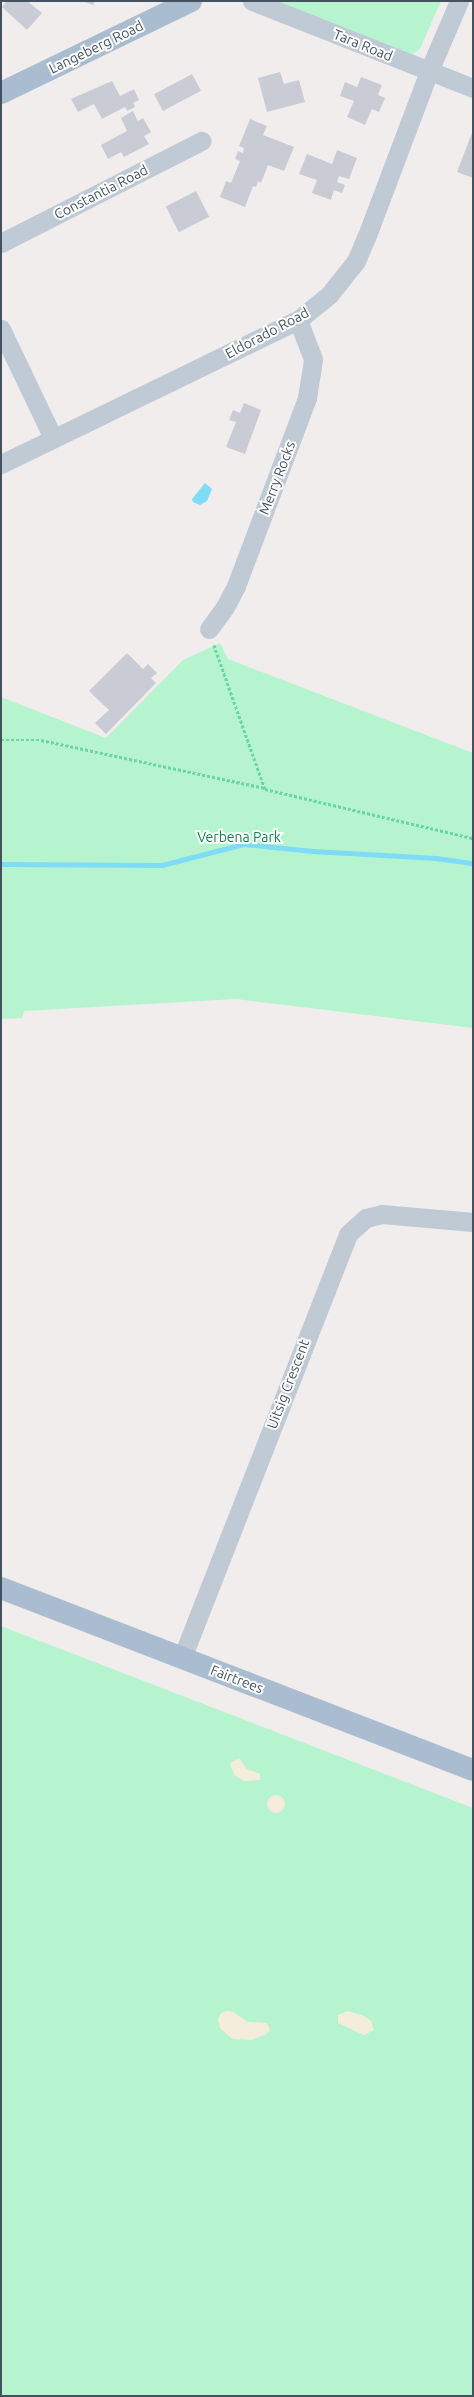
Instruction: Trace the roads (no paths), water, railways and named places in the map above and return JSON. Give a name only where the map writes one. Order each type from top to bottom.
[{"type":"main road","name":"Langeberg Road","points":[[1,93],[191,1]]},
{"type":"main road","name":"Fairtrees","points":[[1,1588],[473,1770]]},
{"type":"street","name":"Tara Road","points":[[252,1],[473,88]]},
{"type":"street","name":"Eldorado Road","points":[[1,464],[298,320],[329,295],[356,261],[429,71],[458,1]]},
{"type":"street","name":"Constantia Road","points":[[1,243],[201,141]]},
{"type":"street","name":"Merry Rocks","points":[[209,629],[225,607],[236,586],[307,398],[313,359],[298,320]]},
{"type":"street","points":[[1,329],[53,438]]},
{"type":"street","name":"Uitsig Crescent","points":[[182,1658],[348,1234],[360,1222],[382,1214],[473,1222]]},
{"type":"water","points":[[205,483],[212,489],[207,501],[200,505],[193,502],[192,499]]},
{"type":"waterway","points":[[1,864],[162,865],[243,844],[313,851],[436,858],[473,863]]},
{"type":"park label","name":"Verbena Park","points":[[239,837]]}]
